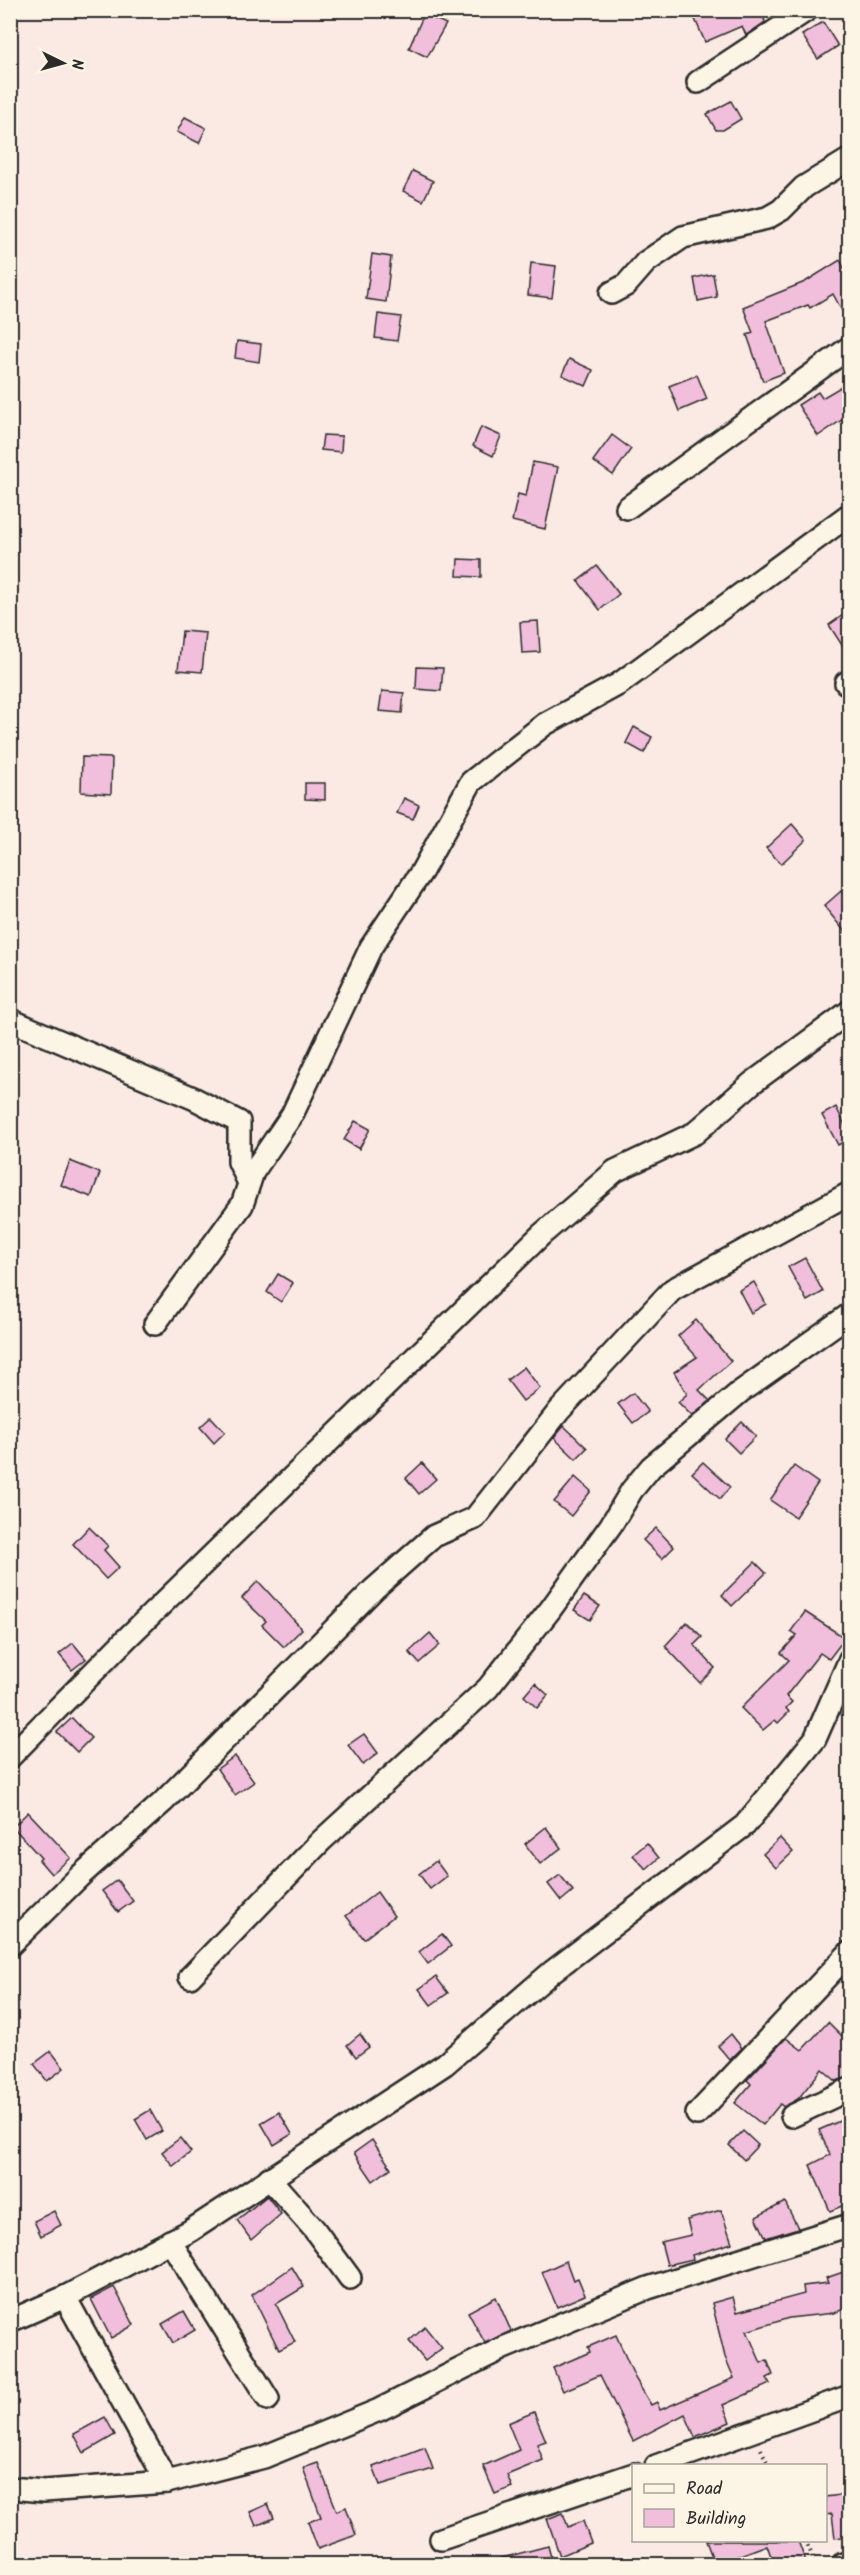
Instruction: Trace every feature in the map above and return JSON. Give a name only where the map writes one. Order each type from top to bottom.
[{"type":"street","points":[[698,82],[807,10]]},
{"type":"street","points":[[611,293],[626,285],[646,262],[683,237],[706,229],[742,225],[767,218],[782,210],[804,187],[849,159]]},
{"type":"street","points":[[627,508],[849,347]]},
{"type":"street","points":[[155,1324],[242,1205],[253,1172],[292,1115],[371,947],[422,871],[471,783],[545,724],[619,684],[849,514]]},
{"type":"street","points":[[10,1757],[135,1630],[541,1235],[615,1171],[695,1132],[752,1083],[849,1011]]},
{"type":"street","points":[[10,1020],[193,1098],[239,1122],[239,1161],[249,1183]]},
{"type":"street","points":[[10,1945],[81,1875],[163,1802],[374,1589],[434,1536],[475,1518],[559,1411],[672,1290],[849,1193]]},
{"type":"street","points":[[190,1977],[321,1841],[488,1688],[550,1610],[611,1526],[632,1490],[651,1467],[740,1392],[849,1314]]},
{"type":"street","points":[[10,2321],[65,2297],[190,2231],[445,2064],[553,1971],[745,1825],[815,1739],[849,1659]]},
{"type":"street","points":[[697,2114],[849,1952]]},
{"type":"street","points":[[792,2116],[849,2089]]},
{"type":"street","points":[[269,2178],[314,2229],[350,2278]]},
{"type":"street","points":[[10,2488],[44,2491],[167,2482],[275,2453],[379,2410],[501,2349],[648,2288],[849,2225]]},
{"type":"street","points":[[170,2241],[268,2398]]},
{"type":"street","points":[[65,2297],[167,2482]]},
{"type":"street","points":[[662,2464],[849,2396]]},
{"type":"street","points":[[441,2539],[489,2525],[632,2474]]},
{"type":"street","points":[[843,2565],[849,2562]]},
{"type":"path","points":[[805,2542],[816,2565]]},
{"type":"building","points":[[691,10],[776,10],[763,16],[765,22],[746,35],[742,26],[705,42]]},
{"type":"building","points":[[424,14],[446,24],[427,57],[409,48]]},
{"type":"building","points":[[823,22],[838,46],[818,59],[802,35]]},
{"type":"building","points":[[731,101],[741,119],[723,130],[716,130],[707,114]]},
{"type":"building","points":[[185,117],[206,128],[199,143],[177,132]]},
{"type":"building","points":[[413,171],[433,181],[423,201],[403,191]]},
{"type":"building","points":[[372,254],[391,257],[386,302],[366,299]]},
{"type":"building","points":[[840,260],[849,278],[849,324],[833,294],[810,308],[808,305],[766,321],[784,373],[763,381],[747,335],[753,333],[743,307],[805,282]]},
{"type":"building","points":[[531,263],[556,266],[552,298],[528,295]]},
{"type":"building","points":[[713,274],[717,297],[698,301],[694,278]]},
{"type":"building","points":[[378,314],[401,317],[397,341],[375,338]]},
{"type":"building","points":[[237,341],[261,344],[259,362],[235,358]]},
{"type":"building","points":[[569,359],[593,370],[586,386],[562,375]]},
{"type":"building","points":[[697,375],[707,399],[679,411],[669,386]]},
{"type":"building","points":[[849,382],[849,415],[818,436],[798,405],[818,392],[822,398]]},
{"type":"building","points":[[481,427],[501,436],[493,456],[473,446]]},
{"type":"building","points":[[323,435],[342,436],[341,452],[321,450]]},
{"type":"building","points":[[612,435],[631,449],[613,475],[593,461]]},
{"type":"building","points":[[533,462],[558,467],[545,529],[512,521],[518,494],[526,496]]},
{"type":"building","points":[[458,559],[481,560],[481,577],[457,576]]},
{"type":"building","points":[[597,566],[619,594],[600,610],[578,581]]},
{"type":"building","points":[[849,611],[849,656],[829,625]]},
{"type":"building","points":[[538,621],[540,652],[522,653],[520,622]]},
{"type":"building","points":[[182,631],[206,633],[202,672],[178,670]]},
{"type":"building","points":[[417,667],[443,668],[441,691],[416,689]]},
{"type":"building","points":[[382,691],[404,693],[402,713],[379,711]]},
{"type":"building","points":[[634,727],[652,737],[644,753],[626,743]]},
{"type":"building","points":[[82,757],[112,758],[111,794],[81,792]]},
{"type":"building","points":[[305,783],[325,783],[325,800],[305,799]]},
{"type":"building","points":[[404,798],[419,805],[413,819],[397,813]]},
{"type":"building","points":[[792,824],[806,840],[781,864],[766,848]]},
{"type":"building","points":[[841,891],[849,901],[849,937],[824,906]]},
{"type":"building","points":[[836,1107],[849,1133],[849,1139],[838,1145],[822,1115]]},
{"type":"building","points":[[355,1121],[370,1129],[359,1149],[344,1140]]},
{"type":"building","points":[[70,1161],[100,1173],[91,1197],[61,1185]]},
{"type":"building","points":[[805,1258],[823,1292],[807,1301],[788,1267]]},
{"type":"building","points":[[278,1274],[293,1283],[281,1302],[267,1292]]},
{"type":"building","points":[[754,1282],[766,1304],[751,1313],[739,1290]]},
{"type":"building","points":[[696,1320],[731,1361],[699,1390],[710,1401],[692,1416],[678,1402],[687,1394],[674,1372],[697,1357],[678,1336]]},
{"type":"building","points":[[524,1367],[540,1388],[523,1401],[507,1380]]},
{"type":"building","points":[[633,1393],[648,1412],[633,1423],[618,1404]]},
{"type":"building","points":[[211,1417],[225,1432],[214,1443],[200,1427]]},
{"type":"building","points":[[742,1422],[756,1436],[739,1453],[725,1439]]},
{"type":"building","points":[[564,1426],[587,1448],[576,1459],[554,1438]]},
{"type":"building","points":[[703,1462],[730,1487],[720,1499],[692,1473]]},
{"type":"building","points":[[422,1463],[436,1479],[419,1494],[406,1478]]},
{"type":"building","points":[[794,1466],[818,1483],[795,1517],[770,1500]]},
{"type":"building","points":[[575,1477],[591,1491],[571,1516],[554,1502]]},
{"type":"building","points":[[89,1527],[108,1546],[104,1550],[119,1567],[106,1579],[73,1544]]},
{"type":"building","points":[[656,1528],[674,1547],[662,1559],[643,1540]]},
{"type":"building","points":[[755,1562],[766,1573],[732,1606],[722,1595]]},
{"type":"building","points":[[258,1581],[302,1629],[284,1647],[262,1625],[266,1621],[242,1598]]},
{"type":"building","points":[[584,1596],[600,1606],[590,1620],[574,1610]]},
{"type":"building","points":[[805,1612],[845,1638],[829,1659],[820,1653],[786,1696],[792,1702],[786,1708],[789,1712],[778,1723],[775,1720],[763,1730],[741,1708],[789,1660],[781,1653],[797,1635],[791,1631]]},
{"type":"building","points":[[687,1622],[702,1637],[694,1645],[715,1668],[700,1683],[665,1646]]},
{"type":"building","points":[[430,1633],[440,1645],[419,1663],[409,1652]]},
{"type":"building","points":[[73,1643],[86,1659],[72,1670],[59,1654]]},
{"type":"building","points":[[535,1683],[548,1695],[537,1708],[524,1696]]},
{"type":"building","points":[[72,1718],[91,1738],[77,1752],[57,1732]]},
{"type":"building","points":[[364,1734],[378,1753],[363,1765],[348,1745]]},
{"type":"building","points":[[235,1756],[254,1782],[235,1795],[217,1769]]},
{"type":"building","points":[[28,1812],[71,1858],[51,1874],[39,1860],[41,1858],[13,1827]]},
{"type":"building","points":[[546,1827],[561,1848],[540,1864],[525,1844]]},
{"type":"building","points":[[780,1838],[793,1852],[776,1868],[763,1854]]},
{"type":"building","points":[[647,1843],[659,1858],[646,1869],[633,1855]]},
{"type":"building","points":[[436,1861],[447,1876],[430,1889],[419,1874]]},
{"type":"building","points":[[560,1875],[573,1891],[561,1901],[548,1884]]},
{"type":"building","points":[[117,1880],[133,1901],[118,1912],[102,1891]]},
{"type":"building","points":[[377,1892],[394,1916],[364,1939],[346,1916]]},
{"type":"building","points":[[442,1934],[451,1946],[428,1964],[419,1952]]},
{"type":"building","points":[[436,1977],[448,1993],[431,2005],[419,1989]]},
{"type":"building","points":[[828,2022],[849,2043],[849,2077],[836,2081],[822,2069],[798,2099],[784,2107],[780,2104],[763,2125],[735,2103],[751,2084],[747,2080],[786,2038],[802,2050]]},
{"type":"building","points":[[360,2034],[369,2047],[356,2057],[347,2045]]},
{"type":"building","points":[[731,2034],[742,2048],[730,2060],[718,2046]]},
{"type":"building","points":[[51,2051],[64,2068],[47,2081],[34,2064]]},
{"type":"building","points":[[150,2110],[162,2131],[147,2140],[135,2119]]},
{"type":"building","points":[[279,2112],[292,2134],[274,2145],[261,2123]]},
{"type":"building","points":[[849,2117],[849,2203],[830,2211],[810,2165],[830,2155],[819,2130]]},
{"type":"building","points":[[743,2131],[758,2145],[744,2160],[729,2145]]},
{"type":"building","points":[[180,2138],[191,2152],[173,2166],[162,2152]]},
{"type":"building","points":[[372,2140],[391,2168],[373,2181],[354,2153]]},
{"type":"building","points":[[267,2196],[281,2214],[251,2240],[237,2220]]},
{"type":"building","points":[[785,2202],[798,2228],[766,2238],[756,2217]]},
{"type":"building","points":[[721,2210],[732,2243],[692,2255],[693,2259],[667,2265],[661,2242],[691,2235],[687,2220]]},
{"type":"building","points":[[54,2211],[61,2225],[41,2236],[34,2221]]},
{"type":"building","points":[[566,2261],[573,2280],[578,2278],[585,2295],[557,2307],[542,2272]]},
{"type":"building","points":[[292,2267],[304,2287],[276,2304],[295,2342],[279,2350],[252,2295]]},
{"type":"building","points":[[849,2270],[849,2307],[834,2313],[789,2318],[747,2331],[761,2363],[767,2360],[773,2375],[767,2378],[770,2384],[723,2405],[730,2422],[695,2437],[685,2414],[633,2441],[600,2375],[563,2391],[553,2368],[590,2352],[588,2347],[616,2335],[635,2378],[651,2405],[657,2402],[660,2410],[734,2378],[725,2357],[712,2303],[733,2297],[737,2312],[804,2294],[803,2286],[828,2283],[826,2278]]},
{"type":"building","points":[[114,2287],[134,2325],[111,2338],[91,2299]]},
{"type":"building","points":[[496,2297],[511,2331],[485,2343],[468,2312]]},
{"type":"building","points":[[184,2311],[195,2330],[173,2343],[162,2324]]},
{"type":"building","points":[[425,2327],[442,2348],[425,2361],[409,2341]]},
{"type":"building","points":[[534,2412],[546,2441],[537,2444],[543,2460],[507,2475],[512,2487],[495,2494],[483,2466],[519,2450],[508,2423]]},
{"type":"building","points":[[105,2417],[115,2435],[84,2453],[74,2434]]},
{"type":"building","points":[[425,2447],[433,2469],[380,2485],[373,2467]]},
{"type":"building","points":[[318,2463],[337,2511],[346,2507],[356,2535],[318,2549],[308,2522],[321,2517],[303,2468]]},
{"type":"building","points":[[849,2494],[849,2536],[835,2538],[832,2514],[827,2515],[827,2497]]},
{"type":"building","points":[[268,2504],[274,2518],[256,2526],[250,2512]]},
{"type":"building","points":[[563,2513],[568,2527],[583,2521],[591,2543],[560,2556],[547,2519]]},
{"type":"building","points":[[706,2542],[798,2542],[807,2565],[774,2565],[767,2545],[730,2559],[732,2565],[715,2565]]},
{"type":"building","points":[[548,2546],[553,2565],[499,2565],[498,2559]]}]
